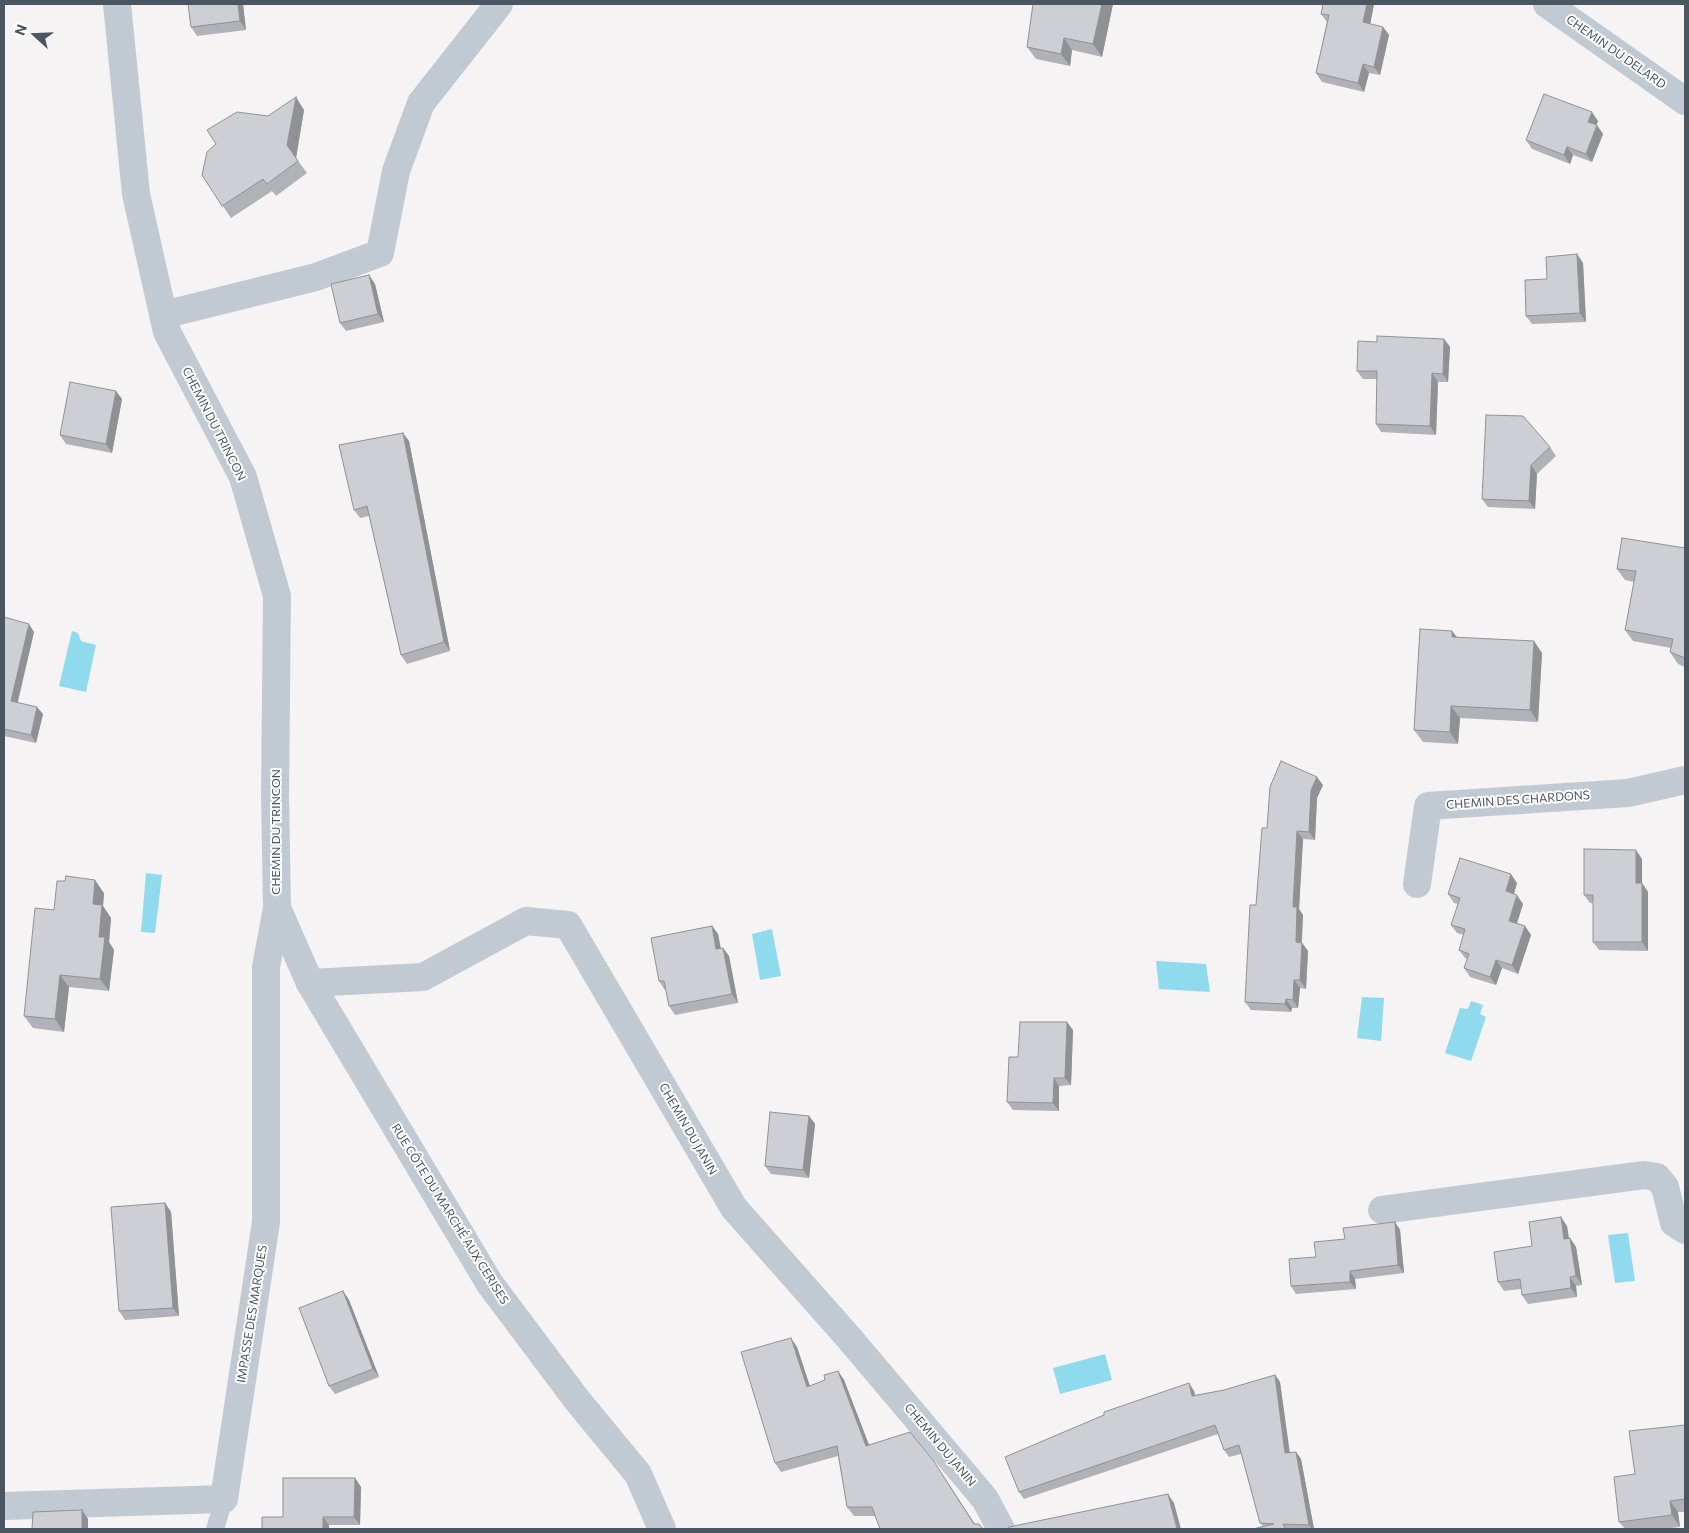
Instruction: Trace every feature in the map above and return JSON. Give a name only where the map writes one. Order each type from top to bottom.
[{"type":"street","name":"CHEMIN DU TRINCON","points":[[117,4],[136,194],[167,332],[243,477],[277,596],[276,908]]},
{"type":"street","points":[[163,315],[316,277],[380,253],[396,171],[421,103],[499,4]]},
{"type":"street","name":"CHEMIN DU DELARD","points":[[1547,4],[1685,101]]},
{"type":"street","name":"CHEMIN DES CHARDONS","points":[[1417,884],[1428,806],[1628,793],[1685,780]]},
{"type":"street","name":"RUE CÔTE DU MARCHÉ AUX CERISES","points":[[276,908],[310,983],[490,1284],[577,1400],[638,1474],[662,1529]]},
{"type":"street","name":"IMPASSE DES MARQUES","points":[[224,1499],[266,1222],[266,967],[276,908]]},
{"type":"street","name":"CHEMIN DU JANIN","points":[[310,983],[423,978],[526,922],[568,925],[734,1208],[849,1338],[978,1492],[1001,1529]]},
{"type":"street","points":[[1382,1210],[1644,1175],[1657,1177],[1665,1187],[1674,1223],[1685,1230]]},
{"type":"street","points":[[4,1506],[224,1499]]},
{"type":"lane","points":[[215,1529],[224,1499]]},
{"type":"water","points":[[72,631],[78,633],[81,641],[96,645],[86,692],[59,686]]},
{"type":"water","points":[[146,873],[162,875],[155,933],[141,932]]},
{"type":"water","points":[[772,929],[781,976],[760,980],[752,934]]},
{"type":"water","points":[[1156,961],[1206,964],[1210,992],[1159,989]]},
{"type":"water","points":[[1362,997],[1384,998],[1381,1041],[1357,1038]]},
{"type":"water","points":[[1471,1001],[1483,1005],[1480,1014],[1486,1017],[1471,1061],[1445,1053],[1460,1008],[1468,1009]]},
{"type":"water","points":[[1628,1233],[1635,1281],[1615,1283],[1608,1235]]},
{"type":"water","points":[[1105,1354],[1112,1380],[1060,1394],[1053,1368]]},
{"type":"building","points":[[188,4],[238,4],[240,21],[191,27]]},
{"type":"building","points":[[1033,4],[1102,4],[1093,44],[1064,38],[1061,54],[1027,47]]},
{"type":"building","points":[[1323,4],[1367,4],[1363,22],[1383,27],[1374,67],[1363,64],[1358,83],[1316,73],[1329,15],[1321,14]]},
{"type":"building","points":[[1544,94],[1592,112],[1588,122],[1597,125],[1586,154],[1567,147],[1564,155],[1526,140]]},
{"type":"building","points":[[296,97],[287,145],[298,161],[267,184],[263,179],[222,206],[202,175],[207,152],[216,144],[207,130],[237,112],[268,116]]},
{"type":"building","points":[[1577,254],[1580,313],[1526,316],[1525,280],[1547,279],[1546,257]]},
{"type":"building","points":[[369,275],[378,314],[340,323],[331,284]]},
{"type":"building","points":[[1377,336],[1444,339],[1443,374],[1432,373],[1430,426],[1376,424],[1377,371],[1357,371],[1358,341],[1377,342]]},
{"type":"building","points":[[70,382],[116,391],[106,444],[60,435]]},
{"type":"building","points":[[1486,415],[1523,416],[1550,447],[1531,465],[1529,501],[1482,499]]},
{"type":"building","points":[[403,433],[444,642],[401,655],[367,506],[354,510],[339,445]]},
{"type":"building","points":[[1622,538],[1685,548],[1685,658],[1670,652],[1673,639],[1625,630],[1636,571],[1617,569]]},
{"type":"building","points":[[4,617],[29,624],[11,701],[37,707],[31,735],[4,729]]},
{"type":"building","points":[[1420,629],[1452,631],[1452,637],[1534,641],[1530,710],[1451,706],[1450,732],[1414,730]]},
{"type":"building","points":[[1281,761],[1317,777],[1311,790],[1309,832],[1297,831],[1293,907],[1297,907],[1296,942],[1302,943],[1300,980],[1294,980],[1293,1000],[1286,999],[1285,1004],[1245,1002],[1250,905],[1256,905],[1262,828],[1267,828],[1270,787]]},
{"type":"building","points":[[1584,849],[1636,850],[1636,883],[1642,883],[1642,942],[1593,942],[1593,895],[1584,895]]},
{"type":"building","points":[[1460,858],[1511,874],[1506,891],[1517,895],[1509,921],[1525,926],[1512,965],[1496,960],[1490,977],[1464,968],[1469,954],[1459,950],[1465,929],[1451,925],[1460,898],[1448,894]]},
{"type":"building","points":[[66,876],[95,880],[93,904],[102,905],[99,937],[105,937],[100,979],[60,975],[55,1019],[24,1016],[35,908],[54,910],[57,881],[65,881]]},
{"type":"building","points":[[712,926],[716,949],[723,948],[732,994],[669,1006],[664,981],[659,981],[651,938]]},
{"type":"building","points":[[1020,1022],[1067,1022],[1065,1078],[1054,1078],[1053,1103],[1007,1102],[1009,1057],[1018,1057]]},
{"type":"building","points":[[770,1112],[809,1116],[803,1170],[765,1166]]},
{"type":"building","points":[[165,1203],[173,1308],[119,1311],[111,1207]]},
{"type":"building","points":[[1561,1217],[1564,1239],[1570,1238],[1576,1276],[1570,1277],[1571,1288],[1522,1295],[1520,1279],[1498,1282],[1494,1252],[1532,1246],[1529,1222]]},
{"type":"building","points":[[1395,1222],[1398,1265],[1350,1271],[1350,1282],[1291,1286],[1289,1259],[1316,1257],[1314,1242],[1345,1239],[1343,1228]]},
{"type":"building","points":[[343,1291],[373,1369],[329,1386],[299,1308]]},
{"type":"building","points":[[791,1338],[807,1387],[825,1380],[824,1375],[838,1371],[866,1446],[910,1432],[933,1460],[974,1524],[979,1524],[983,1529],[880,1529],[872,1507],[847,1507],[837,1446],[775,1463],[741,1352]]},
{"type":"building","points":[[1275,1375],[1285,1453],[1296,1452],[1309,1525],[1283,1524],[1285,1529],[1253,1529],[1274,1524],[1260,1523],[1239,1445],[1224,1450],[1215,1425],[1019,1492],[1005,1457],[1104,1415],[1104,1412],[1189,1383],[1192,1396],[1224,1390]]},
{"type":"building","points":[[1685,1425],[1685,1499],[1670,1501],[1672,1515],[1619,1522],[1614,1477],[1635,1474],[1629,1431]]},
{"type":"building","points":[[283,1478],[355,1478],[354,1517],[323,1517],[323,1529],[262,1529],[262,1517],[283,1517]]},
{"type":"building","points":[[1168,1494],[1177,1529],[1007,1529],[1009,1527]]},
{"type":"building","points":[[82,1510],[82,1529],[32,1529],[33,1512]]}]
